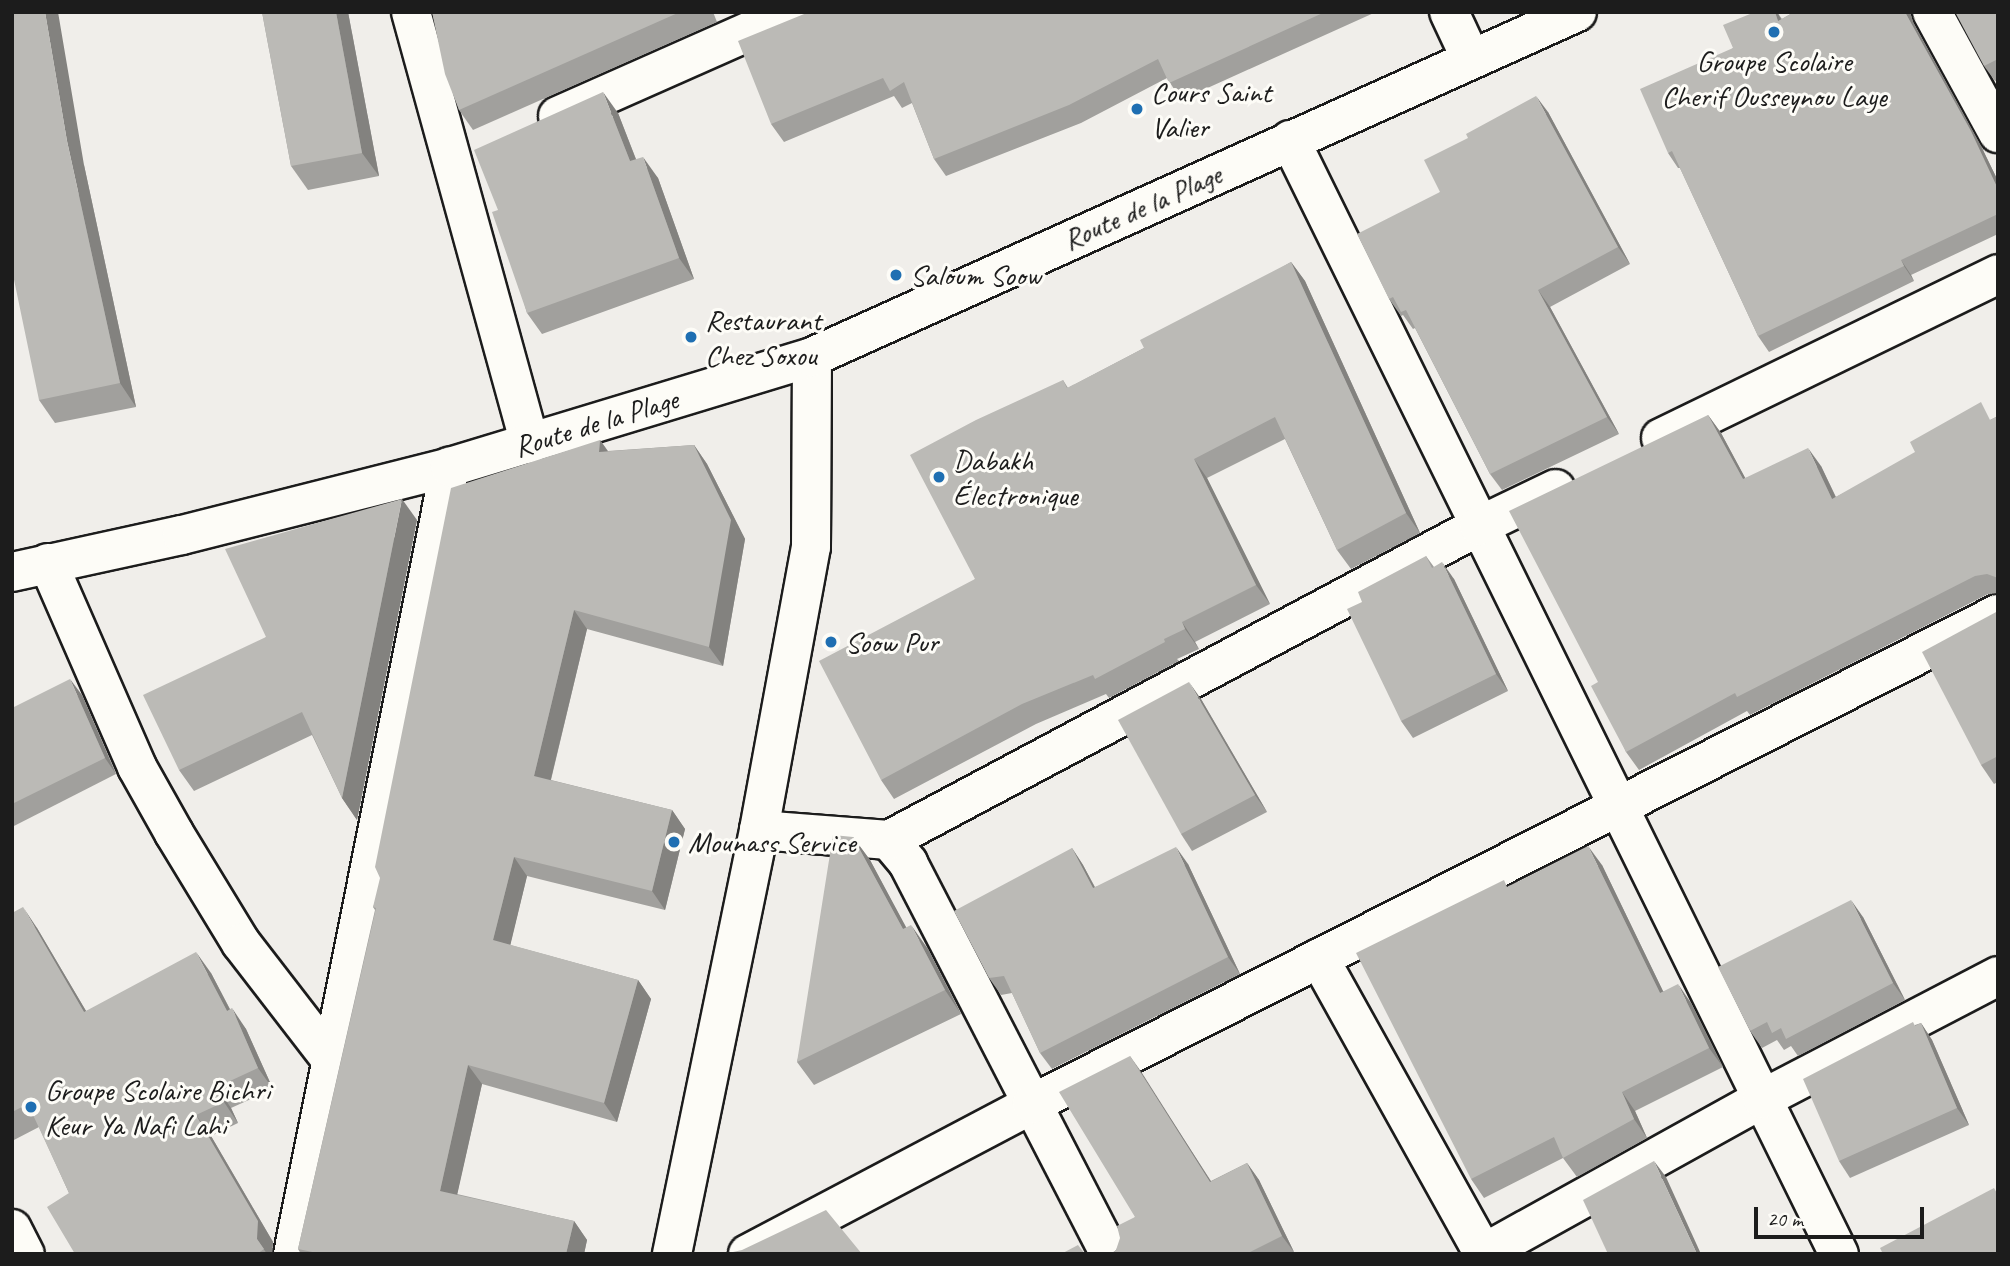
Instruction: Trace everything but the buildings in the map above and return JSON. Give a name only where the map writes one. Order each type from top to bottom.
[{"type":"street","points":[[411,12],[467,156],[530,443]]},
{"type":"street","points":[[530,128],[793,12]]},
{"type":"street","points":[[1449,12],[1471,59]]},
{"type":"street","name":"Route de la Plage","points":[[30,568],[182,535],[450,467],[812,358],[1577,12]]},
{"type":"street","points":[[1932,12],[1998,133]]},
{"type":"street","points":[[1290,140],[1615,805],[1839,1254]]},
{"type":"street","points":[[1628,454],[1998,274]]},
{"type":"street","points":[[672,1254],[760,830],[811,547],[812,358]]},
{"type":"street","points":[[293,1254],[450,467]]},
{"type":"street","points":[[760,830],[889,839],[1479,526],[1590,472]]},
{"type":"street","points":[[30,568],[174,833],[241,943],[330,1058]]},
{"type":"street","points":[[748,1254],[1032,1104],[1615,805],[1998,614]]},
{"type":"street","points":[[889,839],[908,863],[1110,1254]]},
{"type":"street","points":[[1319,958],[1484,1253],[1762,1099],[1998,976]]},
{"type":"street","points":[[12,1229],[25,1254]]},
{"type":"place","name":"Groupe Scolaire Cherif Ousseynou Laye","points":[[1774,32]]},
{"type":"place","name":"Cours Saint Valier","points":[[1137,109]]},
{"type":"place","name":"Saloum Soow","points":[[896,275]]},
{"type":"place","name":"Restaurant Chez Soxou","points":[[691,337]]},
{"type":"place","name":"Dabakh Électronique","points":[[939,477]]},
{"type":"place","name":"Soow Pur","points":[[831,642]]},
{"type":"place","name":"Mounass Service","points":[[674,842]]},
{"type":"place","name":"Groupe Scolaire Bichri Keur Ya Nafi Lahi","points":[[31,1107]]}]
